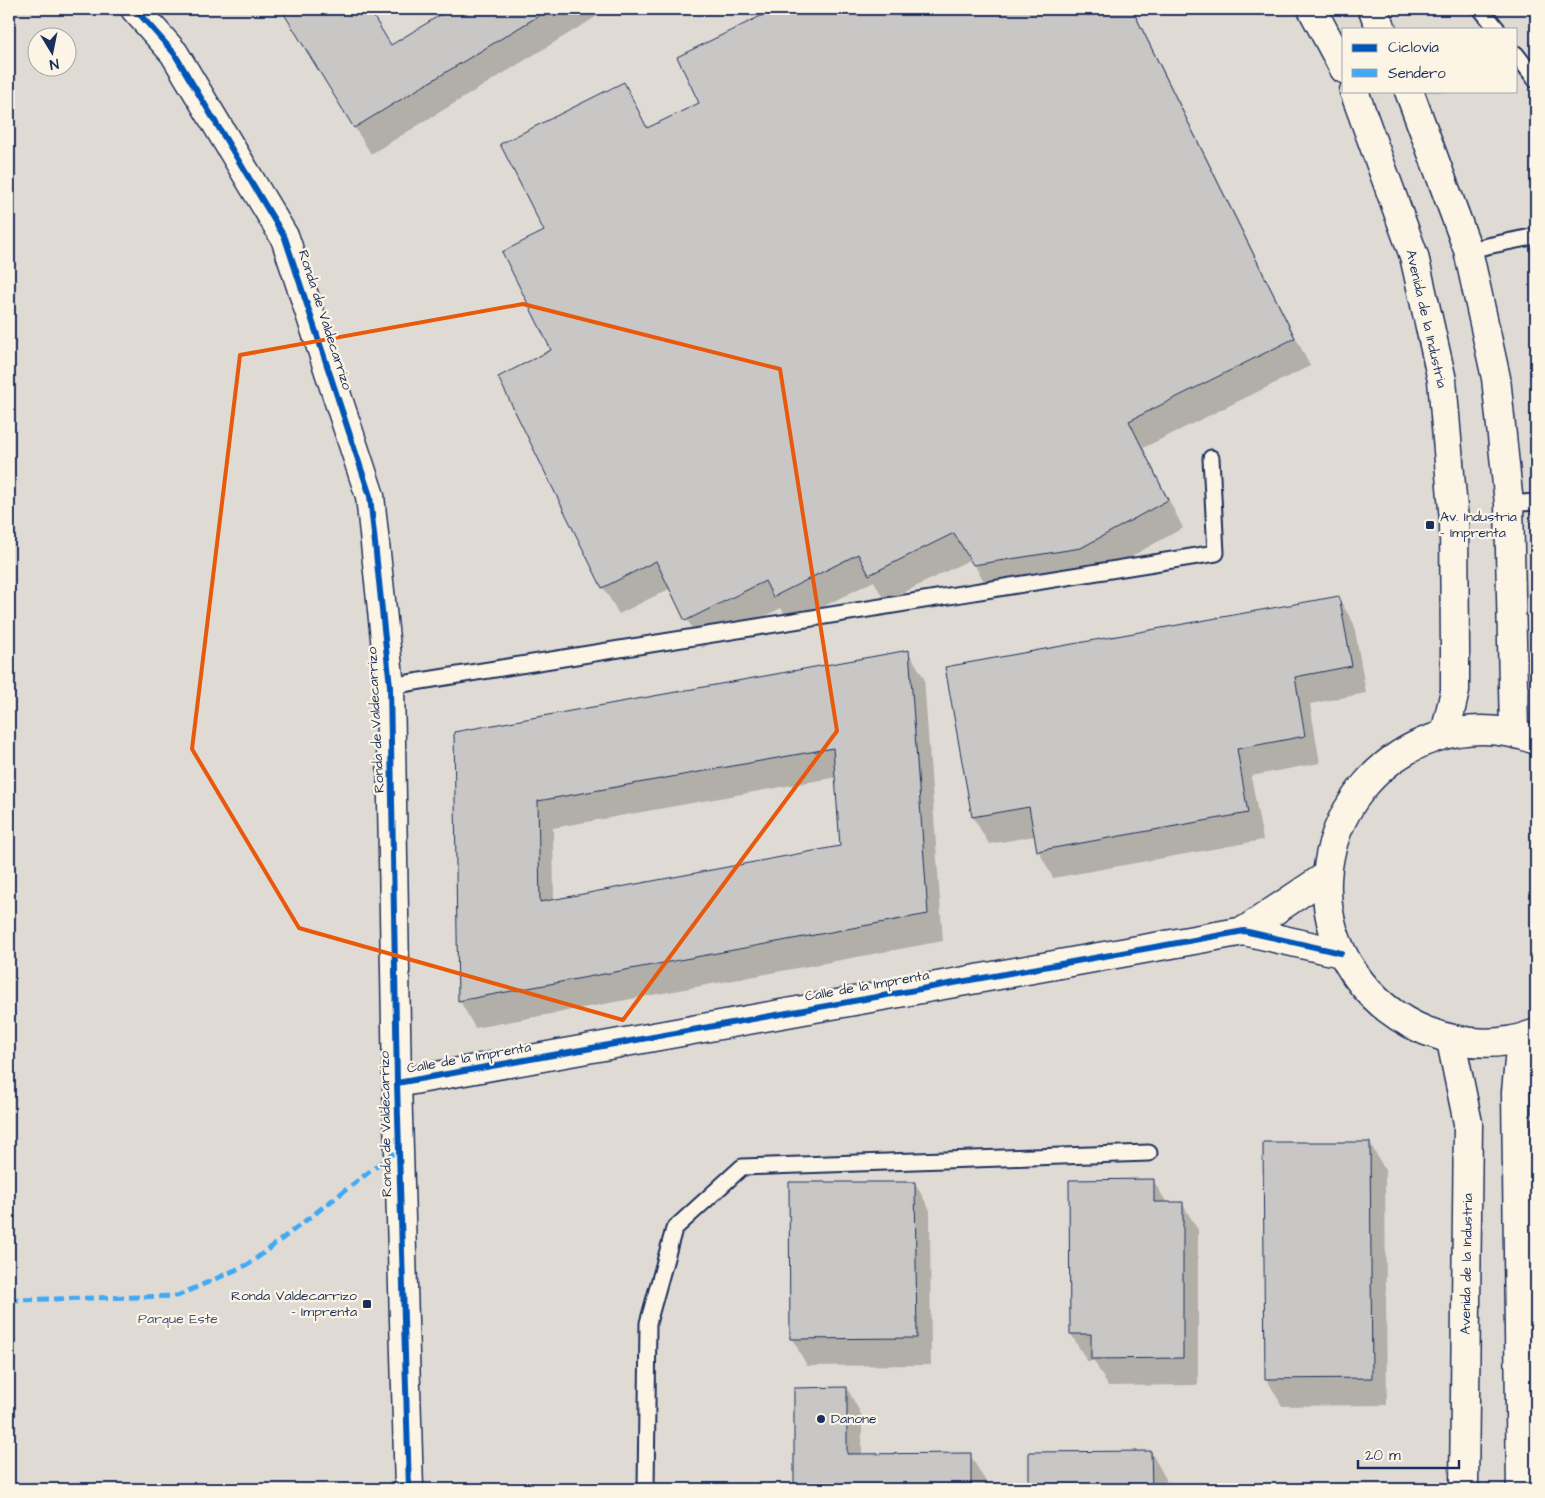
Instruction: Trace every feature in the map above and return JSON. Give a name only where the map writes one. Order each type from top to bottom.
[{"type":"street","name":"Ronda de Valdecarrizo","points":[[135,9],[174,53],[285,238],[370,496],[390,686],[397,1083],[409,1489]]},
{"type":"street","points":[[1312,9],[1342,65]]},
{"type":"street","points":[[1372,9],[1382,28]]},
{"type":"street","name":"Avenida de la Industria","points":[[1354,92],[1414,256],[1442,380],[1454,521],[1455,691],[1445,734]]},
{"type":"street","points":[[1409,92],[1468,250],[1496,378],[1509,504],[1525,736],[1479,729],[1445,734],[1400,753],[1362,786],[1338,828],[1326,876],[1329,915],[1341,953],[1368,993],[1406,1023],[1452,1040],[1487,1043],[1529,1036],[1516,1092],[1521,1489]]},
{"type":"street","name":"Calle de la Imprenta","points":[[1244,931],[1326,876]]},
{"type":"street","name":"Calle de la Imprenta","points":[[397,1083],[1244,931],[1341,953]]},
{"type":"street","name":"Avenida de la Industria","points":[[1452,1040],[1468,1123],[1464,1489]]},
{"type":"lane","points":[[1482,9],[1496,28]]},
{"type":"lane","points":[[1518,57],[1536,80]]},
{"type":"lane","points":[[1468,250],[1536,236]]},
{"type":"lane","points":[[390,686],[1216,553],[1211,458]]},
{"type":"lane","points":[[1509,504],[1536,502]]},
{"type":"lane","points":[[646,1489],[648,1324],[674,1229],[742,1167],[1149,1153]]},
{"type":"highlighted area","points":[[523,304],[780,369],[837,731],[623,1020],[299,928],[192,749],[240,355]]},
{"type":"green space","name":"Parque Este","points":[[9,9],[1536,9],[1536,1489],[9,1489]]},
{"type":"building","points":[[281,9],[369,9],[391,45],[450,9],[550,9],[354,128]]},
{"type":"building","points":[[775,9],[1132,9],[1295,338],[1129,421],[1168,500],[1081,548],[973,565],[954,533],[869,575],[858,554],[773,597],[765,581],[685,621],[656,561],[602,588],[498,377],[551,350],[502,252],[544,231],[500,144],[624,82],[647,128],[699,103],[677,57]]},
{"type":"building","points":[[1339,596],[1352,666],[1295,677],[1305,736],[1237,749],[1248,813],[1037,851],[1029,807],[972,817],[945,667]]},
{"type":"building","points":[[909,650],[928,914],[458,1001],[454,732]],"holes":[[[833,748],[840,846],[540,902],[538,801]]]},
{"type":"building","points":[[1263,1142],[1370,1142],[1372,1378],[1265,1379]]},
{"type":"building","points":[[1154,1179],[1154,1202],[1183,1202],[1183,1358],[1091,1359],[1091,1334],[1070,1334],[1069,1180]]},
{"type":"building","points":[[789,1182],[915,1182],[917,1338],[790,1339]]},
{"type":"building","name":"Danone","points":[[847,1387],[847,1454],[971,1453],[971,1487],[1029,1486],[1029,1452],[1151,1451],[1152,1489],[794,1489],[794,1388]]},
{"type":"marked path","points":[[9,1300],[177,1296],[249,1264],[399,1149]]},
{"type":"cycle path","points":[[135,9],[174,53],[285,238],[370,496],[390,686],[397,1083],[409,1489]]},
{"type":"cycle path","points":[[397,1083],[1244,931],[1341,953]]},
{"type":"place","name":"Av. Industria - Imprenta","points":[[1430,525]]},
{"type":"place","name":"Ronda Valdecarrizo - Imprenta","points":[[367,1304]]},
{"type":"place","name":"Danone","points":[[821,1419]]}]
